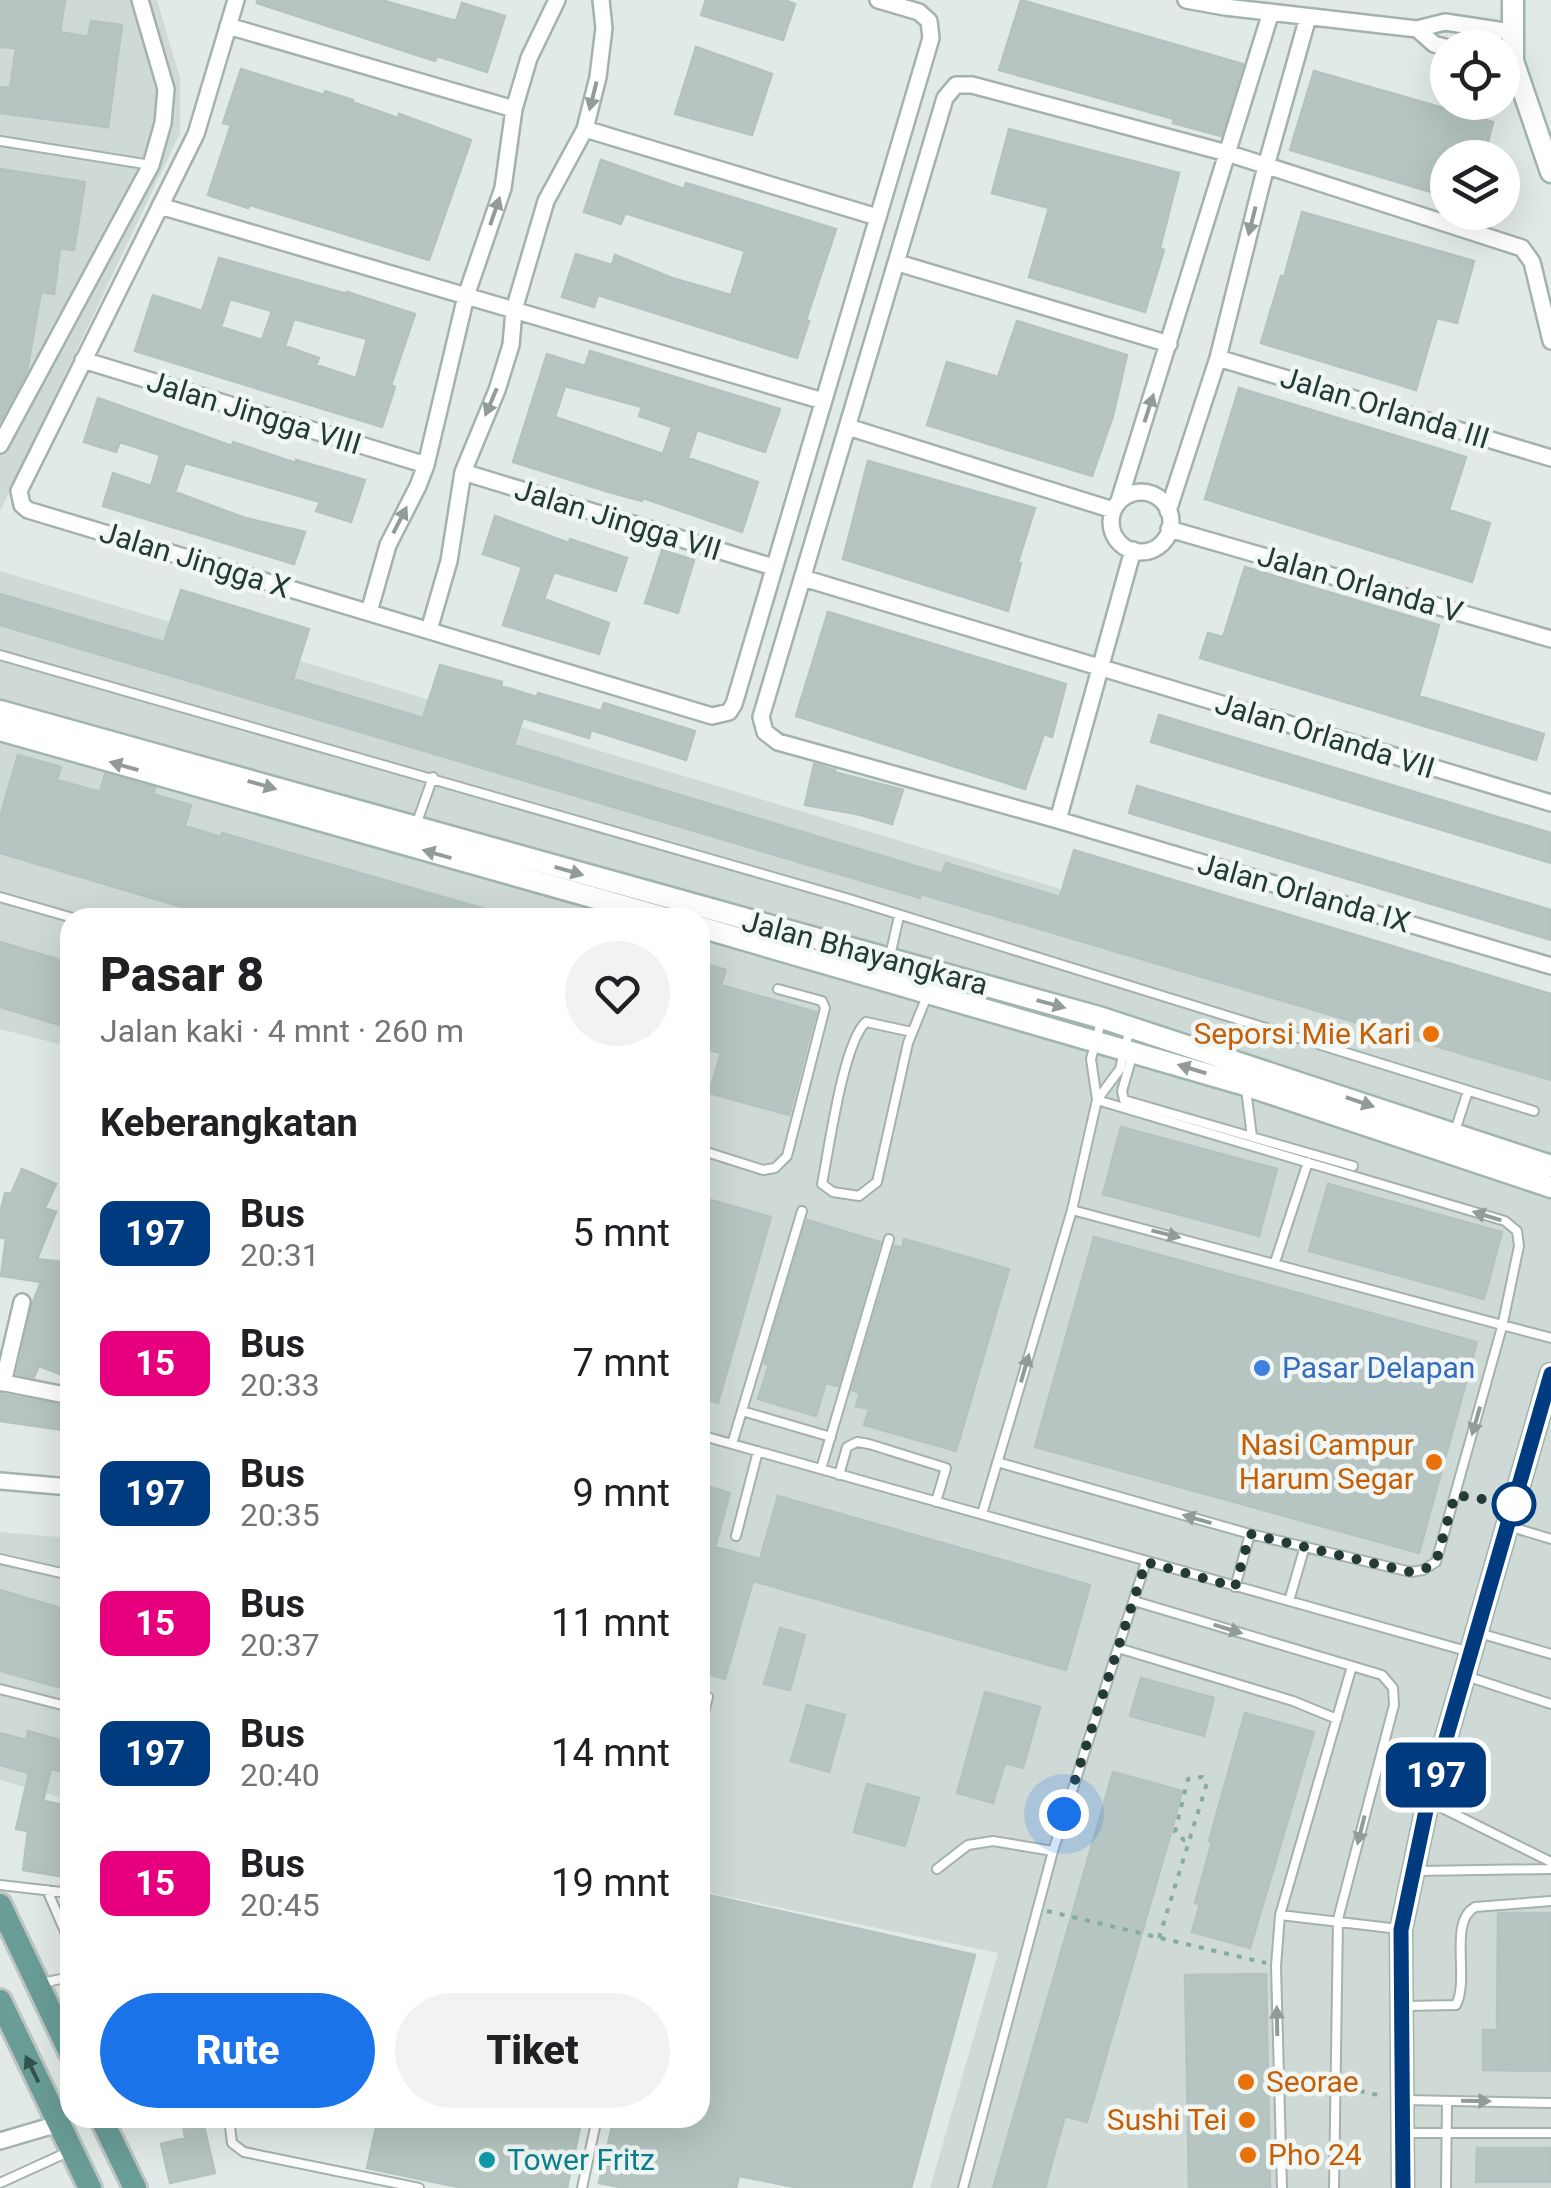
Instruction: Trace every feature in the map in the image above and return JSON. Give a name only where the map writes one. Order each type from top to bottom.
[{"type":"main road","points":[[1512,30],[1513,0]]},
{"type":"main road","points":[[1520,91],[1551,172]]},
{"type":"main road","name":"Jalan Bhayangkara","points":[[0,710],[704,908]]},
{"type":"main road","points":[[0,730],[631,908]]},
{"type":"main road","name":"Jalan Bhayangkara","points":[[710,910],[1102,1018],[1132,1040],[1245,1084],[1551,1187]]},
{"type":"main road","name":"Jalan Bhayangkara","points":[[710,930],[1095,1040],[1132,1040],[1551,1166]]},
{"type":"main road","points":[[1403,2188],[1401,1930],[1428,1801],[1508,1526],[1544,1422],[1551,1374]]},
{"type":"main road","points":[[0,1905],[60,2031]]},
{"type":"main road","points":[[0,2001],[60,2128]]},
{"type":"main road","points":[[60,2128],[90,2188]]},
{"type":"main road","points":[[106,2128],[135,2188]]},
{"type":"street","points":[[0,445],[151,164],[163,123],[166,89],[140,0]]},
{"type":"street","points":[[83,360],[196,134],[236,0]]},
{"type":"street","points":[[369,612],[388,545],[426,465],[466,296],[503,188],[514,109],[529,58],[557,0]]},
{"type":"street","points":[[429,630],[449,561],[463,472],[511,345],[514,310],[546,201],[584,130],[598,77],[604,28],[601,0]]},
{"type":"street","points":[[774,568],[931,38],[929,21],[919,12],[878,0]]},
{"type":"street","points":[[1186,0],[1417,29],[1445,22],[1499,30]]},
{"type":"street","points":[[1116,505],[1127,495],[1148,493],[1163,502],[1170,529],[1160,545],[1142,552],[1133,550],[1116,539],[1111,520],[1271,12]]},
{"type":"street","points":[[1168,511],[1218,358],[1308,17]]},
{"type":"street","points":[[228,26],[514,109]]},
{"type":"street","points":[[1417,29],[1430,40]]},
{"type":"street","points":[[802,578],[950,88],[965,84],[1227,153],[1522,248],[1532,262],[1551,341]]},
{"type":"street","points":[[584,130],[877,217]]},
{"type":"street","points":[[160,206],[823,400]]},
{"type":"street","points":[[898,262],[1169,344]]},
{"type":"street","name":"Jalan Orlanda III","points":[[1218,358],[1551,458]]},
{"type":"street","name":"Jalan Jingga VIII","points":[[83,360],[426,465]]},
{"type":"street","name":"Jalan Jingga X","points":[[83,360],[19,490],[22,505],[28,510],[712,716],[729,712],[734,704],[774,568]]},
{"type":"street","points":[[848,427],[1116,505]]},
{"type":"street","name":"Jalan Jingga VII","points":[[463,472],[774,568]]},
{"type":"street","name":"Jalan Orlanda V","points":[[1170,529],[1551,639]]},
{"type":"street","points":[[1058,820],[1133,550]]},
{"type":"street","name":"Jalan Orlanda VII","points":[[802,578],[1551,803]]},
{"type":"street","name":"Jalan Orlanda IX","points":[[802,578],[762,717],[765,732],[778,742],[1058,820],[1551,966]]},
{"type":"street","points":[[22,1302],[2,1383],[60,1394]]},
{"type":"street","points":[[0,1481],[60,1486]]},
{"type":"street","points":[[0,2141],[58,2124]]},
{"type":"lane","points":[[0,141],[151,164]]},
{"type":"lane","points":[[0,656],[433,777],[1534,1111]]},
{"type":"lane","points":[[415,828],[433,777]]},
{"type":"lane","points":[[0,897],[60,914]]},
{"type":"lane","points":[[889,959],[900,916]]},
{"type":"lane","points":[[710,1153],[763,1170],[775,1168],[786,1156],[825,1008],[822,1001],[778,989]]},
{"type":"lane","points":[[912,1032],[866,1022],[857,1030],[839,1094],[822,1184],[833,1192],[860,1196],[877,1182],[912,1032],[929,992]]},
{"type":"lane","points":[[982,1514],[1072,1210],[1097,1100],[1091,1059],[1102,1018]]},
{"type":"lane","points":[[1097,1100],[1120,1068],[1132,1040]]},
{"type":"lane","points":[[1132,1040],[1122,1091],[1124,1100],[1353,1166]]},
{"type":"lane","points":[[1245,1084],[1252,1137]]},
{"type":"lane","points":[[1454,1134],[1468,1091]]},
{"type":"lane","points":[[997,1462],[1250,1534],[1410,1572],[1423,1570],[1436,1562],[1502,1327],[1519,1246],[1517,1231],[1505,1221],[1097,1100]]},
{"type":"lane","points":[[1275,1262],[1308,1162]]},
{"type":"lane","points":[[732,1444],[802,1210]]},
{"type":"lane","points":[[1072,1210],[1551,1338]]},
{"type":"lane","points":[[821,1469],[889,1238]]},
{"type":"lane","points":[[742,1411],[831,1437]]},
{"type":"lane","points":[[710,1438],[1235,1587],[1476,1643],[1551,1654]]},
{"type":"lane","points":[[838,1474],[850,1443],[869,1444],[946,1468],[936,1502]]},
{"type":"lane","points":[[736,1536],[758,1452]]},
{"type":"lane","points":[[1508,1526],[1551,1539]]},
{"type":"lane","points":[[1235,1587],[1250,1534]]},
{"type":"lane","points":[[1290,1601],[1305,1546]]},
{"type":"lane","points":[[0,1559],[60,1573]]},
{"type":"lane","points":[[962,2188],[1053,1851],[1146,1562]]},
{"type":"lane","points":[[1134,1601],[1382,1675],[1393,1688],[1394,1705],[1338,1920],[1334,2188]]},
{"type":"lane","points":[[1118,1648],[1337,1718]]},
{"type":"lane","points":[[1282,2188],[1276,1966],[1280,1914],[1352,1666]]},
{"type":"lane","points":[[1466,1676],[1551,1704]]},
{"type":"lane","points":[[0,1689],[60,1704]]},
{"type":"lane","points":[[1428,1801],[1551,1866]]},
{"type":"lane","points":[[937,1870],[968,1844],[993,1841],[1053,1851]]},
{"type":"lane","points":[[1414,1871],[1551,1866]]},
{"type":"lane","points":[[0,1885],[60,1891]]},
{"type":"lane","points":[[47,1890],[60,1920]]},
{"type":"lane","points":[[1400,2006],[1456,2005],[1462,1991],[1462,1922],[1467,1912],[1475,1907],[1551,1901]]},
{"type":"lane","points":[[1280,1914],[1401,1930]]},
{"type":"lane","points":[[38,1984],[60,1979]]},
{"type":"lane","points":[[1401,2100],[1551,2103]]},
{"type":"lane","points":[[1446,2188],[1447,2101]]},
{"type":"lane","points":[[230,2128],[232,2143],[244,2152],[420,2188]]},
{"type":"lane","points":[[582,2188],[595,2128]]},
{"type":"lane","points":[[1402,2133],[1551,2133]]},
{"type":"lane","points":[[0,2183],[72,2150]]},
{"type":"path","points":[[1159,1938],[1190,1839],[1207,1783],[1196,1775],[1188,1779],[1175,1832],[1184,1840],[1190,1839]]},
{"type":"path","points":[[1040,1909],[1276,1966]]},
{"type":"path","points":[[1278,2081],[1336,2086],[1401,2100]]},
{"type":"shaded area","points":[[0,0],[157,0],[180,78],[180,133],[0,511]]},
{"type":"shaded area","points":[[0,571],[1551,1036],[1551,2188],[930,2188],[998,1953],[710,1893],[710,908],[60,908],[60,1044],[0,1029]]},
{"type":"shaded area","points":[[0,1532],[60,1537],[60,1797],[0,1780]]},
{"type":"building","points":[[0,0],[65,0],[60,32],[88,37],[91,21],[122,25],[108,127],[0,113],[0,87],[10,88],[16,48],[0,47]]},
{"type":"building","points":[[257,0],[381,0],[456,21],[462,3],[505,16],[487,72],[437,56],[435,61]]},
{"type":"building","points":[[706,0],[784,0],[795,4],[783,40],[701,15]]},
{"type":"building","points":[[1021,0],[1243,64],[1221,136],[999,70]]},
{"type":"building","points":[[696,47],[772,74],[752,135],[675,114]]},
{"type":"building","points":[[241,69],[324,95],[325,91],[471,140],[429,260],[208,195],[231,125],[223,123]]},
{"type":"building","points":[[1314,71],[1430,104],[1430,120],[1493,122],[1488,140],[1430,140],[1430,192],[1290,150]]},
{"type":"building","points":[[1009,129],[1179,173],[1160,248],[1164,250],[1145,312],[1029,277],[1049,208],[992,193]]},
{"type":"building","points":[[601,160],[684,189],[686,183],[836,229],[797,358],[598,295],[594,307],[562,297],[576,254],[612,265],[615,255],[672,278],[731,295],[745,251],[625,213],[621,224],[584,212]]},
{"type":"building","points":[[0,169],[85,182],[74,250],[60,248],[54,294],[41,292],[27,371],[0,421]]},
{"type":"building","points":[[1302,212],[1474,261],[1457,323],[1437,318],[1416,390],[1261,343]]},
{"type":"building","points":[[219,258],[415,314],[391,385],[395,387],[382,427],[135,351],[153,295],[202,311]],"holes":[[[230,299],[272,311],[262,340],[221,327]],[[294,319],[367,339],[356,378],[316,365],[319,358],[285,346]]]},
{"type":"building","points":[[1017,321],[1127,355],[1113,416],[1092,476],[927,425],[947,362],[998,377]]},
{"type":"building","points":[[590,351],[780,409],[765,452],[697,430],[688,458],[758,482],[742,532],[643,498],[642,501],[609,492],[513,462],[547,354],[585,366]],"holes":[[[565,386],[642,407],[639,416],[672,427],[663,454],[555,417]]]},
{"type":"building","points":[[1239,388],[1466,457],[1449,510],[1490,523],[1472,582],[1205,499]]},
{"type":"building","points":[[98,398],[232,446],[233,442],[365,480],[351,522],[316,511],[320,502],[185,463],[175,492],[245,518],[305,532],[294,564],[103,506],[113,473],[151,486],[160,455],[120,442],[116,452],[84,442]]},
{"type":"building","points":[[868,461],[1035,508],[1008,611],[843,559]]},
{"type":"building","points":[[495,516],[569,543],[570,539],[627,558],[616,591],[554,572],[544,599],[609,623],[599,654],[503,625],[522,567],[483,554]]},
{"type":"building","points":[[662,550],[694,560],[678,613],[645,603]]},
{"type":"building","points":[[1245,567],[1439,625],[1419,696],[1544,734],[1536,760],[1200,658],[1208,633],[1223,637]]},
{"type":"building","points":[[181,590],[309,629],[293,679],[423,718],[440,665],[502,682],[501,686],[537,697],[538,693],[601,711],[604,703],[695,731],[686,760],[591,730],[589,738],[523,718],[514,745],[942,874],[946,863],[1060,897],[1074,850],[1551,994],[1551,1080],[0,625],[0,594],[164,642]]},
{"type":"building","points":[[828,612],[1066,684],[1052,737],[1044,734],[1025,789],[796,716]]},
{"type":"building","points":[[1159,715],[1551,833],[1551,863],[1151,742]]},
{"type":"building","points":[[18,755],[61,767],[57,780],[100,792],[105,774],[155,788],[153,794],[191,805],[185,826],[221,837],[222,833],[481,908],[185,908],[0,853],[0,817]]},
{"type":"building","points":[[814,764],[903,790],[892,824],[805,805]]},
{"type":"building","points":[[1137,786],[1551,910],[1551,940],[1129,813]]},
{"type":"building","points":[[0,942],[60,960],[60,1025],[0,1007]]},
{"type":"building","points":[[710,965],[726,970],[721,985],[816,1012],[789,1115],[710,1093],[721,1053],[710,1050]]},
{"type":"building","points":[[1121,1127],[1277,1169],[1259,1236],[1103,1194]]},
{"type":"building","points":[[22,1169],[56,1184],[45,1208],[56,1212],[37,1259],[60,1262],[60,1374],[39,1366],[34,1377],[17,1374],[41,1282],[1,1276],[6,1238],[0,1238],[0,1214],[5,1193],[11,1194]]},
{"type":"building","points":[[1328,1184],[1502,1232],[1484,1299],[1309,1251]]},
{"type":"building","points":[[710,1200],[771,1217],[718,1403],[710,1401]]},
{"type":"building","points":[[807,1220],[880,1242],[838,1386],[826,1383],[816,1416],[758,1399],[769,1365],[764,1363]]},
{"type":"building","points":[[1094,1237],[1477,1342],[1419,1553],[1035,1447]]},
{"type":"building","points":[[904,1239],[1009,1269],[956,1451],[864,1425],[869,1409],[856,1406],[860,1393],[852,1390],[895,1246],[902,1248]]},
{"type":"building","points":[[0,1394],[60,1405],[60,1430],[0,1421]]},
{"type":"building","points":[[710,1487],[730,1493],[715,1547],[760,1559],[778,1496],[1090,1585],[1066,1670],[753,1581],[725,1679],[710,1675]]},
{"type":"building","points":[[0,1590],[60,1608],[60,1687],[0,1671]]},
{"type":"building","points":[[780,1628],[805,1635],[790,1690],[764,1684]]},
{"type":"building","points":[[1141,1678],[1214,1698],[1204,1736],[1130,1716]]},
{"type":"building","points":[[985,1692],[1040,1707],[1023,1768],[1005,1763],[993,1803],[957,1793]]},
{"type":"building","points":[[807,1705],[845,1715],[829,1772],[791,1761]]},
{"type":"building","points":[[1245,1713],[1314,1732],[1250,1948],[1192,1932],[1200,1904],[1195,1903],[1212,1842],[1209,1841]]},
{"type":"building","points":[[28,1731],[60,1740],[60,1771],[51,1769],[43,1801],[60,1804],[60,1876],[23,1870],[28,1831],[16,1829],[29,1773],[0,1765],[0,1733],[26,1740]]},
{"type":"building","points":[[1113,1772],[1182,1791],[1172,1829],[1087,2122],[1065,2116],[1045,2188],[993,2188]]},
{"type":"building","points":[[867,1784],[919,1798],[905,1846],[854,1832]]},
{"type":"building","points":[[710,1895],[975,1955],[911,2188],[799,2188],[739,2176],[736,2188],[625,2188],[599,2183],[612,2128],[710,2128]]},
{"type":"building","points":[[1498,1913],[1551,1913],[1551,2071],[1483,2070],[1483,2030],[1497,2030]]},
{"type":"building","points":[[1266,1974],[1270,2188],[1189,2188],[1185,1975]]},
{"type":"building","points":[[184,2128],[204,2128],[215,2173],[170,2183],[161,2144],[185,2138]]},
{"type":"building","name":"Tower Fritz","points":[[376,2128],[580,2128],[567,2188],[463,2188],[367,2168]]},
{"type":"building","points":[[1477,2148],[1551,2148],[1551,2182],[1476,2182]]},
{"type":"bus line","name":"197","points":[[1403,2188],[1401,1930],[1428,1801],[1551,1374]]},
{"type":"place","name":"Seporsi Mie Kari","points":[[1431,1034]]},
{"type":"place","name":"Pasar Delapan","points":[[1262,1368]]},
{"type":"place","name":"Nasi Campur Harum Segar","points":[[1434,1462]]},
{"type":"place","name":"Seorae","points":[[1246,2082]]},
{"type":"place","name":"Sushi Tei","points":[[1247,2120]]},
{"type":"place","name":"Pho 24","points":[[1248,2155]]},
{"type":"place","name":"Tower Fritz","points":[[487,2160]]},
{"type":"route","points":[[1064,1814],[1146,1562],[1235,1587],[1250,1534],[1410,1572],[1423,1570],[1436,1562],[1455,1495],[1514,1504]]}]
